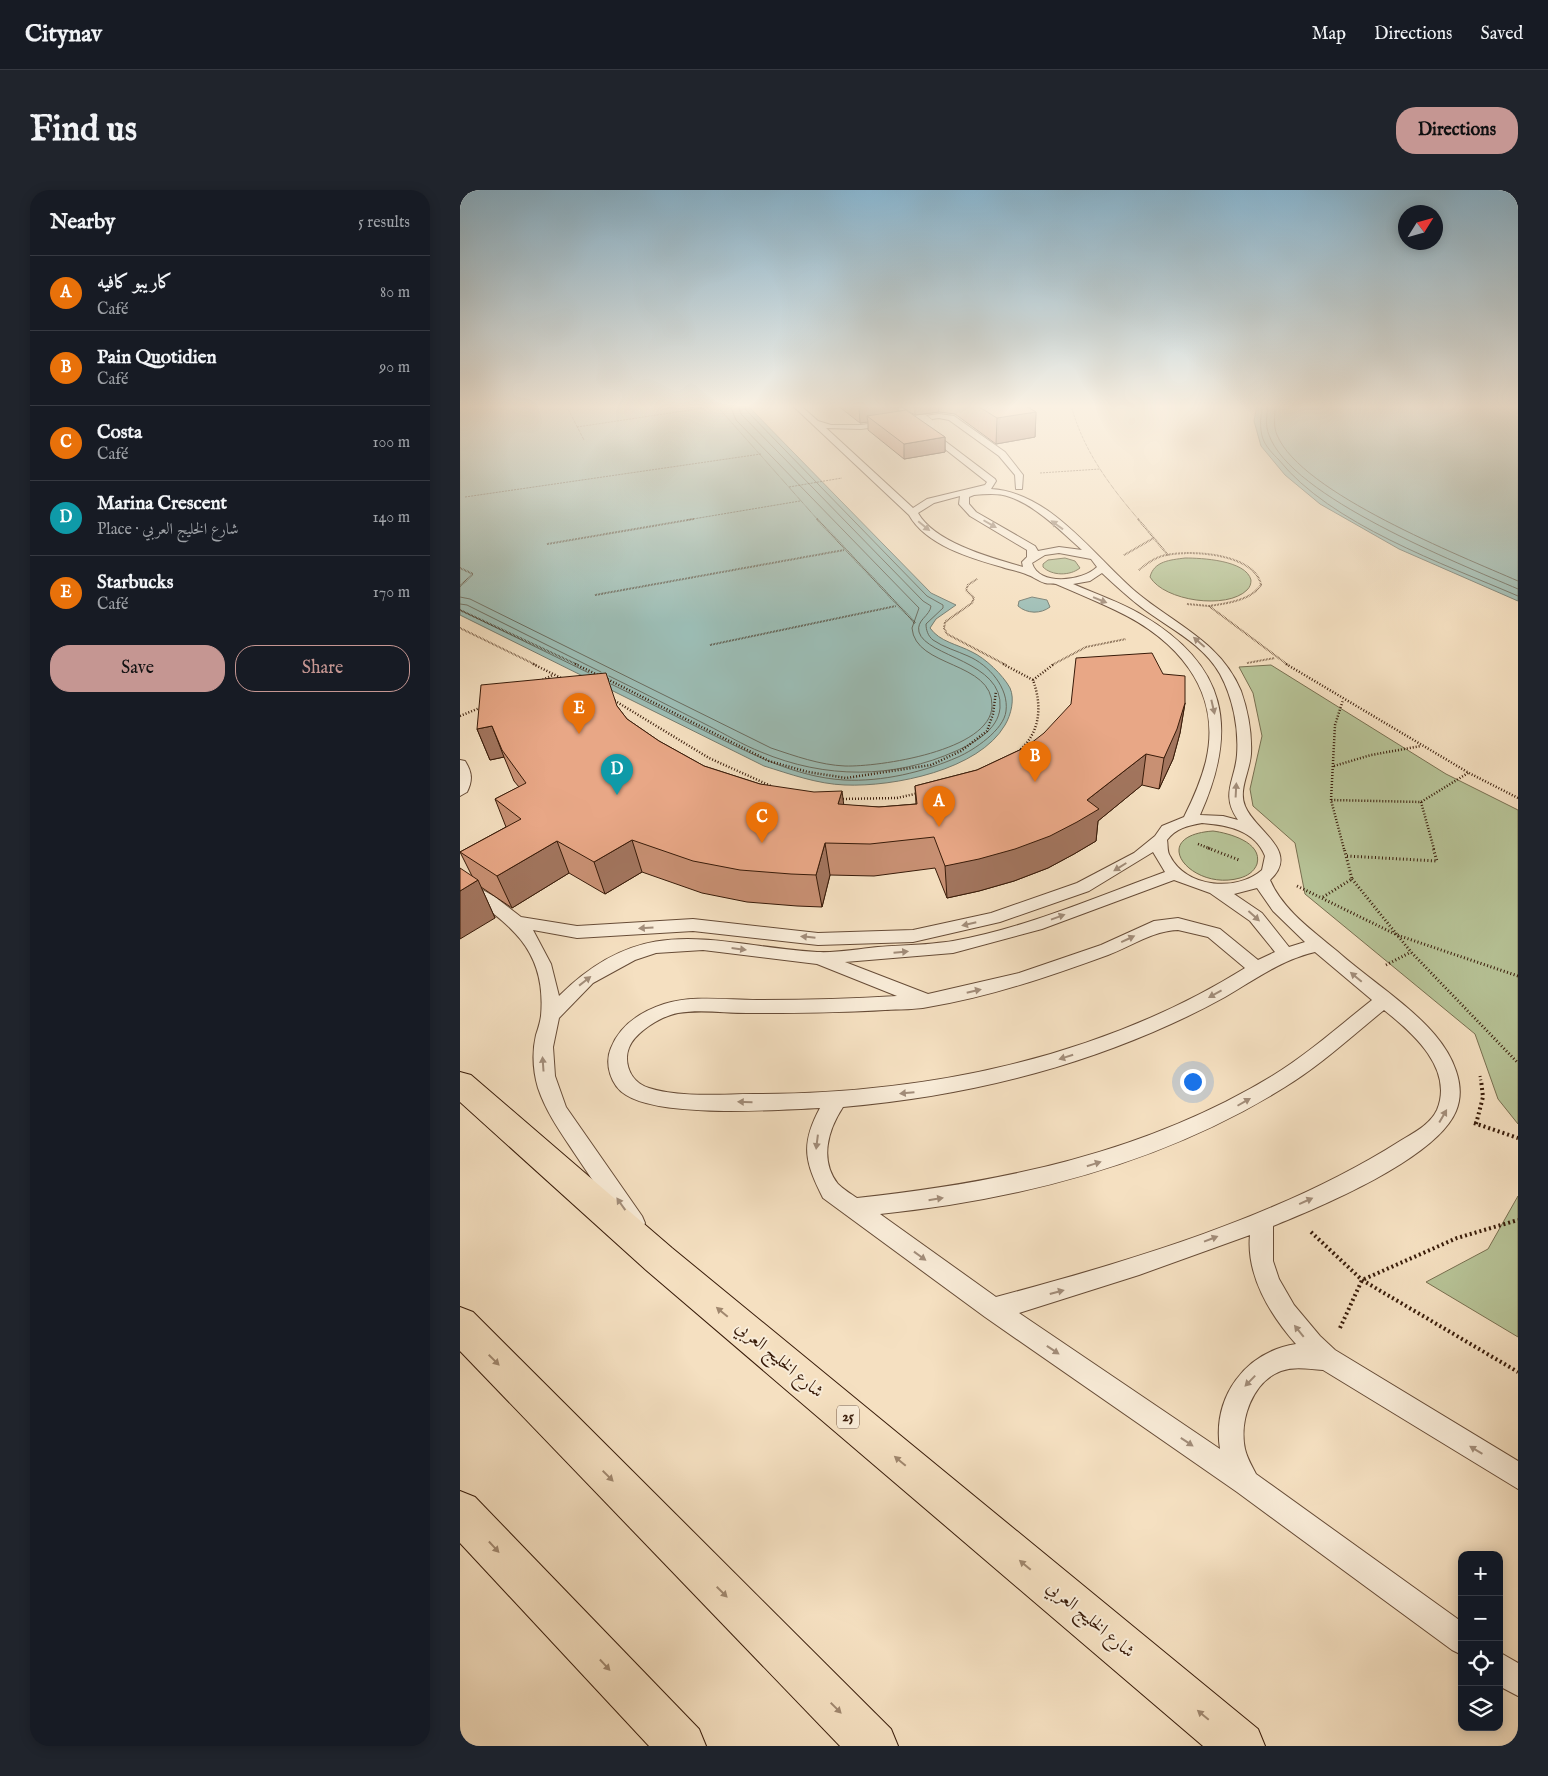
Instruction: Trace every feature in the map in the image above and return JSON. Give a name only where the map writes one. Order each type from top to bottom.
[{"type":"main road","name":"شارع الخليج العربي","points":[[460,1084],[659,1259],[1241,1746]]},
{"type":"main road","points":[[460,1325],[874,1746]]},
{"type":"main road","points":[[460,1512],[682,1746]]},
{"type":"lane","points":[[874,478],[913,513],[918,522],[947,542],[999,564],[1030,572],[1122,609],[1164,634],[1192,662],[1204,680],[1211,699],[1217,723],[1218,744],[1213,766],[1191,819]]},
{"type":"lane","points":[[913,513],[928,502],[988,487],[992,481],[988,478]]},
{"type":"lane","points":[[1016,489],[1018,478]]},
{"type":"lane","points":[[1032,557],[1033,552],[1031,548],[973,514],[964,504],[965,495],[970,492],[1016,489],[1078,540],[1100,562],[1102,567],[1149,608],[1192,636],[1208,650],[1225,672],[1240,706],[1244,724],[1244,757],[1234,791],[1239,811],[1256,832]]},
{"type":"lane","points":[[892,495],[918,500],[939,499]]},
{"type":"lane","points":[[1030,572],[1027,562],[1032,557],[1040,554],[1061,550],[1094,557]]},
{"type":"lane","points":[[1054,581],[1081,581],[1092,578],[1099,573],[1102,567]]},
{"type":"lane","points":[[460,764],[465,773],[465,781],[460,792]]},
{"type":"lane","points":[[516,922],[577,932],[694,925],[818,938],[912,936],[994,918],[1083,887],[1139,856],[1176,824],[1191,819],[1225,820],[1242,824],[1267,841],[1273,852],[1274,863],[1269,873],[1262,880],[1242,888],[1215,889],[1200,886],[1175,874],[1164,863],[1158,851],[1160,839]]},
{"type":"lane","points":[[550,1015],[587,979],[630,956],[654,947],[678,944],[703,944],[819,958],[953,947],[1036,925],[1175,874]]},
{"type":"lane","points":[[993,1309],[1134,1268],[1286,1210],[1352,1180],[1391,1158],[1427,1134],[1440,1122],[1445,1113],[1451,1090],[1448,1072],[1440,1055],[1428,1039],[1276,905],[1269,896],[1262,880]]},
{"type":"lane","points":[[460,882],[516,922],[529,937],[546,972],[550,993],[550,1015],[542,1055],[548,1095],[659,1259]]},
{"type":"lane","points":[[1215,889],[1256,917],[1285,953]]},
{"type":"lane","points":[[1256,968],[1214,933],[1178,924],[1160,925],[1066,965],[1022,979],[927,1001],[798,1008],[680,1006],[662,1011],[645,1019],[632,1030],[622,1043],[617,1057],[619,1071],[626,1084],[638,1092],[655,1097],[745,1102],[837,1099],[926,1090],[1030,1068],[1082,1052],[1176,1014],[1285,953],[1318,944]]},
{"type":"lane","points":[[819,958],[927,1001]]},
{"type":"lane","points":[[852,1208],[923,1202],[992,1190],[1067,1172],[1121,1156],[1170,1137],[1232,1108],[1280,1081],[1322,1052],[1384,1001]]},
{"type":"lane","points":[[837,1099],[822,1121],[815,1144],[818,1169],[831,1191],[993,1309],[1246,1482],[1458,1637]]},
{"type":"lane","points":[[1262,1220],[1258,1242],[1262,1265],[1271,1290],[1285,1314],[1303,1337],[1326,1358],[1518,1476]]},
{"type":"lane","points":[[1246,1482],[1232,1447],[1232,1414],[1244,1385],[1266,1366],[1294,1356],[1326,1358]]},
{"type":"lane","points":[[1503,1670],[1518,1681]]},
{"type":"path","points":[[465,497],[598,478]]},
{"type":"path","points":[[781,478],[896,606],[915,623]]},
{"type":"path","points":[[1105,478],[1168,555]]},
{"type":"path","points":[[789,487],[821,481]]},
{"type":"path","points":[[547,544],[800,501]]},
{"type":"path","points":[[1102,567],[1154,538]]},
{"type":"path","points":[[595,595],[845,550]]},
{"type":"path","points":[[1138,572],[1144,565],[1168,555],[1195,554],[1222,557],[1245,566],[1258,577],[1260,586],[1255,593],[1244,600],[1209,606],[1180,602]]},
{"type":"path","points":[[999,564],[968,585],[966,590],[974,598],[972,602],[946,622],[944,628],[947,634],[980,649],[1004,666],[1033,680],[1039,693],[1039,722],[1024,747],[1016,753]]},
{"type":"path","points":[[460,568],[474,574],[460,586]]},
{"type":"path","points":[[710,645],[896,606]]},
{"type":"path","points":[[1209,606],[1276,658],[1343,700],[1469,773],[1518,798]]},
{"type":"path","points":[[460,610],[616,683],[769,761],[808,772],[846,778],[931,765],[962,751],[987,731],[993,714],[996,691]]},
{"type":"path","points":[[460,628],[571,682]]},
{"type":"path","points":[[1033,680],[1067,654],[1085,645],[1164,634]]},
{"type":"path","points":[[536,683],[554,675]]},
{"type":"path","points":[[606,696],[643,716],[709,760],[747,778],[773,786]]},
{"type":"path","points":[[1343,700],[1335,725],[1331,800],[1352,879],[1411,952],[1518,1063]]},
{"type":"path","points":[[460,716],[486,705]]},
{"type":"path","points":[[1334,766],[1371,755],[1422,746]]},
{"type":"path","points":[[1331,800],[1421,802],[1469,773]]},
{"type":"path","points":[[834,798],[897,798],[925,792]]},
{"type":"path","points":[[1346,856],[1437,861],[1421,802]]},
{"type":"path","points":[[1322,897],[1352,879]]},
{"type":"path","points":[[1397,935],[1518,976]]},
{"type":"path","points":[[1379,969],[1411,952]]},
{"type":"path","points":[[1445,1113],[1518,1138]]},
{"type":"path","points":[[1286,1210],[1362,1280],[1518,1372]]},
{"type":"path","points":[[1326,1358],[1362,1280],[1457,1238],[1518,1220]]},
{"type":"green space","points":[[1065,558],[1075,561],[1080,568],[1076,571],[1061,574],[1051,572],[1043,567],[1043,564],[1048,560]]},
{"type":"green space","points":[[1185,558],[1232,564],[1247,573],[1251,580],[1250,585],[1247,590],[1238,596],[1225,600],[1196,600],[1168,592],[1157,585],[1150,577],[1159,564]]},
{"type":"green space","points":[[1271,665],[1446,774],[1518,810],[1518,1124],[1498,1099],[1475,1034],[1305,894],[1295,843],[1253,806],[1250,789],[1262,736],[1253,693],[1239,667]]},
{"type":"green space","points":[[1213,831],[1243,840],[1255,850],[1257,864],[1248,875],[1222,880],[1206,877],[1192,871],[1183,862],[1179,852],[1182,842],[1193,835]]},
{"type":"green space","points":[[1518,1196],[1518,1337],[1426,1282],[1488,1249]]},
{"type":"water","points":[[460,478],[818,478],[931,593],[956,605],[936,619],[930,628],[939,637],[977,655],[993,667],[1010,688],[1012,697],[1011,712],[1005,725],[993,741],[976,754],[934,773],[887,783],[865,785],[824,783],[764,766],[460,615]]},
{"type":"water","points":[[1288,478],[1518,478],[1518,601],[1399,549],[1320,504]]},
{"type":"water","points":[[1032,597],[1047,600],[1050,607],[1034,612],[1026,611],[1018,606],[1019,601]]},
{"type":"building","points":[[1152,653],[1163,674],[1185,676],[1185,703],[1177,729],[1164,758],[1146,754],[1087,800],[1099,809],[1050,836],[1015,849],[945,866],[934,837],[870,844],[825,843],[816,875],[740,870],[693,861],[632,840],[594,862],[557,841],[497,876],[460,852],[521,819],[495,799],[526,783],[502,750],[492,726],[477,729],[481,685],[606,673],[617,706],[627,719],[659,741],[704,766],[760,784],[814,792],[842,791],[838,804],[879,807],[917,804],[915,786],[977,770],[1026,747],[1044,733],[1071,704],[1076,658]]},
{"type":"building","points":[[460,868],[478,880],[460,891]]},
{"type":"place","name":"Starbucks","points":[[579,734]]},
{"type":"place","name":"Pain Quotidien","points":[[1035,782]]},
{"type":"place","name":"Marina Crescent","points":[[617,795]]},
{"type":"place","name":"كاريبو كافيه","points":[[939,827]]},
{"type":"place","name":"Costa","points":[[762,843]]}]
